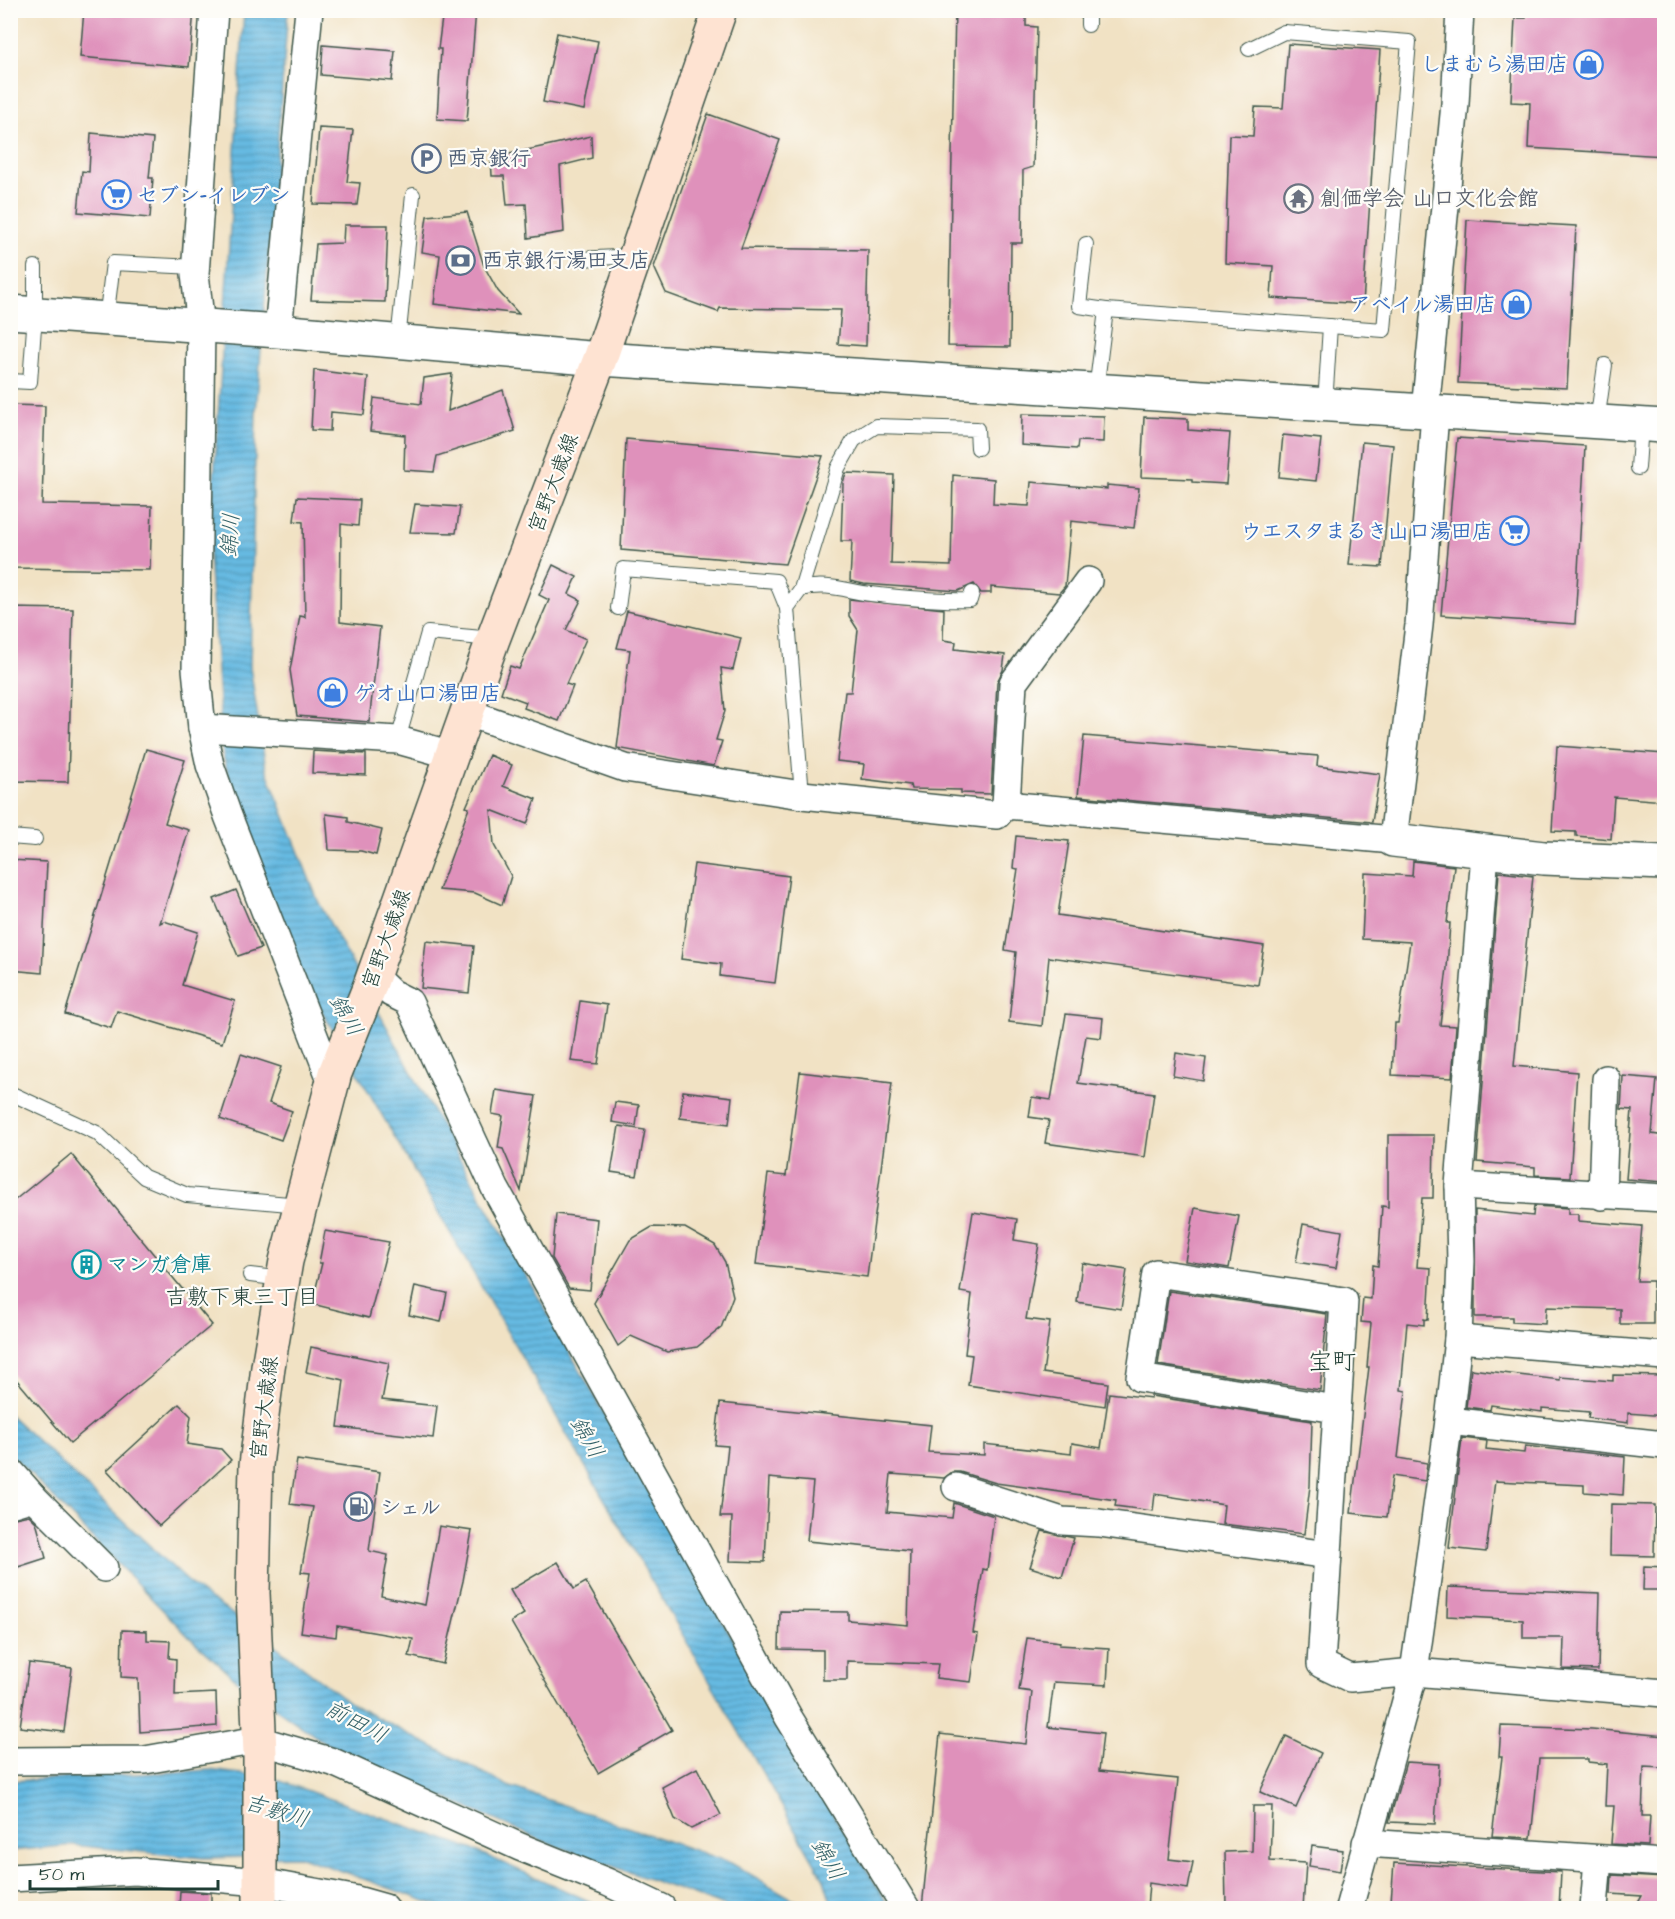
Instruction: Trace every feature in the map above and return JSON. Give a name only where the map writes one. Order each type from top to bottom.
[{"type":"main road","name":"宮野大歳線","points":[[261,1885],[254,1620],[256,1465],[268,1367],[283,1279],[300,1205],[334,1077],[371,982],[492,639],[600,359],[720,10]]},
{"type":"street","points":[[214,10],[195,267],[206,327],[196,669],[202,728],[210,765],[225,806],[334,1077]]},
{"type":"street","points":[[273,330],[309,10]]},
{"type":"street","points":[[1393,840],[1419,625],[1430,412],[1455,104],[1460,10]]},
{"type":"street","points":[[23,313],[273,330],[600,359],[1653,426]]},
{"type":"street","points":[[466,712],[625,768],[802,795],[997,815],[1006,805],[1012,683],[1088,581]]},
{"type":"street","points":[[202,728],[398,740],[452,755]]},
{"type":"street","points":[[1006,805],[1393,840],[1485,853],[1665,863]]},
{"type":"street","points":[[1349,1908],[1414,1672],[1449,1421],[1458,1339],[1461,1261],[1458,1186],[1485,853]]},
{"type":"street","points":[[371,982],[409,1002],[495,1188],[789,1718],[906,1908]]},
{"type":"street","points":[[1602,1196],[1605,1079]]},
{"type":"street","points":[[1458,1186],[1665,1198]]},
{"type":"street","points":[[1336,1409],[1140,1378],[1156,1273],[1344,1301],[1321,1664],[1350,1678],[1414,1672],[1665,1693]]},
{"type":"street","points":[[1458,1339],[1665,1356]]},
{"type":"street","points":[[1449,1421],[1665,1445]]},
{"type":"street","points":[[10,1471],[22,1501],[104,1568]]},
{"type":"street","points":[[956,1487],[1062,1521],[1100,1523],[1328,1555]]},
{"type":"street","points":[[10,1761],[146,1760],[259,1747],[333,1762],[520,1847],[607,1882],[662,1908]]},
{"type":"street","points":[[1366,1843],[1665,1863]]},
{"type":"street","points":[[1594,1908],[1598,1859]]},
{"type":"street","points":[[10,1878],[135,1871],[261,1885],[353,1899],[385,1908]]},
{"type":"lane","points":[[1088,10],[1088,25]]},
{"type":"lane","points":[[1086,244],[1079,306],[1106,310],[1384,330],[1409,42],[1284,32],[1249,49]]},
{"type":"lane","points":[[398,341],[413,195]]},
{"type":"lane","points":[[579,259],[636,255]]},
{"type":"lane","points":[[106,320],[113,263],[195,267]]},
{"type":"lane","points":[[10,381],[30,382],[23,313],[35,267]]},
{"type":"lane","points":[[1096,391],[1106,310]]},
{"type":"lane","points":[[1325,405],[1330,326]]},
{"type":"lane","points":[[1597,422],[1605,365]]},
{"type":"lane","points":[[787,608],[801,589],[838,468],[854,440],[876,426],[977,429],[978,448]]},
{"type":"lane","points":[[1638,468],[1653,426]]},
{"type":"lane","points":[[618,608],[623,569],[776,581],[787,608],[802,795]]},
{"type":"lane","points":[[801,589],[818,584],[873,594],[955,600],[970,600],[972,593]]},
{"type":"lane","points":[[398,740],[428,633],[492,639]]},
{"type":"lane","points":[[10,837],[35,838]]},
{"type":"lane","points":[[10,1093],[97,1133],[144,1177],[187,1195],[300,1205]]},
{"type":"lane","points":[[250,1275],[283,1279]]},
{"type":"water","name":"錦川","points":[[244,11],[288,11],[256,412],[250,667],[266,769],[318,901],[436,1117],[816,1786],[890,1908],[833,1908],[824,1879],[305,982],[246,838],[223,756],[209,556]]},
{"type":"water","name":"前田川","points":[[10,1415],[197,1590],[247,1624],[353,1705],[508,1786],[731,1863],[808,1908],[730,1908],[548,1843],[335,1750],[241,1684],[189,1637],[11,1454]]},
{"type":"water","name":"吉敷川","points":[[209,1770],[272,1778],[469,1848],[605,1908],[445,1908],[299,1856],[204,1858],[72,1845],[11,1851],[11,1781]]},
{"type":"building","points":[[84,10],[194,10],[189,67],[80,57]]},
{"type":"building","points":[[443,10],[476,10],[467,121],[437,119],[441,49],[438,49]]},
{"type":"building","points":[[955,10],[1026,10],[1026,26],[1037,27],[1033,167],[1023,170],[1022,243],[1011,243],[1010,347],[948,346]]},
{"type":"building","name":"しまむら湯田店","points":[[1526,10],[1665,10],[1665,156],[1528,148],[1530,103],[1511,102],[1515,18],[1526,18]]},
{"type":"building","points":[[557,33],[598,41],[584,110],[543,102]]},
{"type":"building","name":"創価学会 山口文化会館","points":[[1288,44],[1380,50],[1363,304],[1271,298],[1273,266],[1225,263],[1229,135],[1253,136],[1255,107],[1283,108]]},
{"type":"building","points":[[323,45],[395,51],[392,81],[321,75]]},
{"type":"building","points":[[708,114],[780,140],[741,248],[868,250],[866,346],[838,344],[841,310],[720,308],[718,312],[666,293],[654,267]]},
{"type":"building","points":[[319,128],[353,130],[347,182],[360,183],[357,205],[313,204]]},
{"type":"building","points":[[91,133],[153,139],[149,178],[153,178],[150,218],[78,212],[82,171],[89,172]]},
{"type":"building","points":[[591,136],[592,158],[560,166],[564,232],[528,238],[526,204],[507,205],[504,176],[492,176],[491,158]]},
{"type":"building","name":"西京銀行湯田支店","points":[[467,212],[484,266],[498,291],[519,314],[434,304],[440,255],[422,252],[427,216]]},
{"type":"building","name":"アベイル湯田店","points":[[1467,220],[1576,226],[1567,388],[1458,383]]},
{"type":"building","points":[[344,225],[388,225],[385,302],[311,300],[316,244],[343,243]]},
{"type":"building","points":[[314,370],[368,377],[364,415],[331,412],[330,431],[311,430]]},
{"type":"building","points":[[452,374],[448,411],[503,390],[515,431],[437,456],[434,472],[404,470],[405,435],[370,431],[374,398],[421,404],[424,378]]},
{"type":"building","points":[[10,405],[45,406],[42,504],[152,506],[150,570],[10,568]]},
{"type":"building","points":[[1022,414],[1104,416],[1103,442],[1078,441],[1077,449],[1021,445]]},
{"type":"building","points":[[1144,417],[1188,419],[1188,430],[1230,433],[1226,484],[1192,482],[1192,479],[1141,477]]},
{"type":"building","points":[[1283,435],[1321,439],[1316,481],[1279,477]]},
{"type":"building","name":"ウエスタまるき山口湯田店","points":[[1457,438],[1585,446],[1575,624],[1441,615]]},
{"type":"building","points":[[626,439],[823,456],[785,564],[621,550]]},
{"type":"building","points":[[1362,442],[1393,445],[1382,567],[1349,565]]},
{"type":"building","points":[[846,473],[894,475],[891,564],[951,566],[953,475],[994,479],[993,504],[1029,506],[1031,482],[1107,489],[1107,485],[1139,488],[1134,528],[1071,521],[1065,586],[1059,593],[991,587],[991,593],[981,593],[974,584],[958,591],[850,581],[852,541],[841,541],[843,483]]},
{"type":"building","name":"ゲオ山口湯田店","points":[[297,497],[360,500],[358,526],[341,524],[340,622],[380,627],[369,722],[297,716],[290,670],[300,616],[305,617],[303,522],[294,521]]},
{"type":"building","points":[[415,504],[460,507],[456,533],[410,532]]},
{"type":"building","points":[[553,565],[577,577],[569,594],[581,600],[566,630],[586,639],[566,684],[573,686],[559,721],[524,708],[526,702],[501,693],[510,666],[519,669],[549,600],[539,595]]},
{"type":"building","points":[[849,599],[944,609],[943,640],[956,642],[955,649],[1005,655],[1003,670],[997,682],[991,794],[961,793],[961,790],[911,789],[910,785],[862,779],[864,764],[837,761],[845,692],[851,692],[858,630],[849,616]]},
{"type":"building","points":[[10,608],[73,609],[68,782],[10,781]]},
{"type":"building","points":[[627,611],[741,638],[733,670],[721,668],[725,711],[716,740],[722,741],[714,766],[617,748],[630,650],[617,648]]},
{"type":"building","points":[[1084,736],[1318,756],[1317,766],[1380,774],[1372,822],[1078,796]]},
{"type":"building","points":[[1557,746],[1665,754],[1665,801],[1614,797],[1611,839],[1576,836],[1576,832],[1552,831]]},
{"type":"building","points":[[146,749],[185,760],[165,823],[189,830],[160,923],[164,921],[198,932],[182,985],[235,1001],[222,1043],[117,1011],[111,1028],[65,1014]]},
{"type":"building","points":[[313,751],[366,754],[366,775],[312,773]]},
{"type":"building","points":[[489,755],[512,765],[503,786],[536,799],[527,824],[491,810],[494,845],[511,876],[502,905],[475,893],[439,890],[469,808],[466,807]]},
{"type":"building","points":[[326,814],[348,817],[348,822],[382,830],[376,855],[361,851],[329,850]]},
{"type":"building","points":[[1016,836],[1069,841],[1058,915],[1264,946],[1258,985],[1049,957],[1042,1026],[1009,1022],[1016,952],[1005,950],[1018,869],[1013,868]]},
{"type":"building","points":[[10,860],[47,862],[42,973],[10,970]]},
{"type":"building","points":[[1413,861],[1454,866],[1447,923],[1450,923],[1447,968],[1440,1025],[1456,1026],[1452,1078],[1392,1075],[1395,1023],[1398,1023],[1410,942],[1362,939],[1365,873],[1412,876]]},
{"type":"building","points":[[694,864],[789,876],[775,983],[720,976],[721,964],[681,959]]},
{"type":"building","points":[[1499,872],[1533,876],[1514,1066],[1577,1072],[1570,1177],[1535,1175],[1535,1167],[1477,1162]]},
{"type":"building","points":[[236,890],[261,948],[238,956],[214,899]]},
{"type":"building","points":[[426,941],[474,946],[469,993],[421,988]]},
{"type":"building","points":[[580,1001],[607,1005],[598,1064],[571,1061]]},
{"type":"building","points":[[1066,1014],[1103,1018],[1101,1038],[1086,1036],[1078,1083],[1154,1093],[1145,1157],[1045,1143],[1049,1120],[1029,1117],[1032,1097],[1051,1100]]},
{"type":"building","points":[[1176,1053],[1206,1058],[1203,1081],[1173,1076]]},
{"type":"building","points":[[241,1054],[281,1067],[269,1103],[292,1111],[281,1140],[220,1119]]},
{"type":"building","points":[[800,1072],[892,1083],[867,1277],[756,1264],[768,1174],[786,1176]]},
{"type":"building","points":[[1623,1076],[1657,1079],[1652,1134],[1665,1136],[1665,1182],[1626,1179],[1632,1110],[1621,1109]]},
{"type":"building","points":[[496,1090],[536,1096],[521,1191],[503,1149],[498,1148],[503,1116],[492,1114]]},
{"type":"building","points":[[683,1091],[732,1097],[729,1124],[680,1118]]},
{"type":"building","points":[[615,1102],[639,1105],[636,1126],[612,1122]]},
{"type":"building","points":[[619,1126],[645,1130],[637,1176],[611,1172]]},
{"type":"building","points":[[1388,1135],[1434,1135],[1433,1198],[1422,1198],[1417,1267],[1431,1268],[1428,1320],[1424,1319],[1424,1325],[1407,1323],[1401,1390],[1406,1391],[1398,1458],[1427,1463],[1425,1481],[1392,1476],[1387,1517],[1351,1513],[1369,1367],[1367,1367],[1371,1323],[1361,1322],[1363,1298],[1371,1299],[1373,1265],[1378,1266],[1382,1206],[1388,1207]]},
{"type":"building","name":"マンガ倉庫","points":[[71,1154],[212,1325],[70,1443],[10,1372],[10,1204]]},
{"type":"building","points":[[1534,1206],[1568,1208],[1568,1214],[1578,1214],[1578,1221],[1642,1226],[1637,1281],[1653,1281],[1653,1324],[1620,1324],[1620,1309],[1546,1307],[1545,1324],[1512,1322],[1512,1317],[1475,1317],[1475,1210],[1533,1216]]},
{"type":"building","points":[[1195,1208],[1239,1216],[1229,1268],[1185,1261]]},
{"type":"building","points":[[973,1212],[1017,1219],[1014,1240],[1039,1244],[1026,1319],[1050,1322],[1043,1373],[1108,1383],[1105,1406],[968,1385],[972,1355],[965,1354],[972,1294],[960,1292]]},
{"type":"building","points":[[556,1214],[597,1219],[590,1290],[569,1288],[552,1258]]},
{"type":"building","points":[[1303,1224],[1342,1231],[1336,1268],[1296,1262]]},
{"type":"building","points":[[652,1227],[685,1228],[715,1245],[725,1262],[733,1296],[721,1328],[697,1347],[667,1352],[631,1336],[618,1346],[594,1303],[630,1240]]},
{"type":"building","points":[[325,1231],[389,1242],[369,1318],[312,1304],[322,1263],[319,1263]]},
{"type":"building","points":[[1082,1263],[1127,1270],[1121,1309],[1077,1302]]},
{"type":"building","points":[[415,1286],[447,1293],[441,1322],[409,1315]]},
{"type":"building","points":[[1169,1291],[1327,1314],[1320,1390],[1158,1365]]},
{"type":"building","points":[[311,1347],[389,1363],[382,1400],[437,1406],[433,1438],[338,1427],[344,1380],[306,1372]]},
{"type":"building","points":[[1471,1369],[1560,1380],[1560,1377],[1613,1381],[1613,1375],[1665,1376],[1665,1416],[1628,1413],[1628,1423],[1588,1418],[1589,1412],[1542,1408],[1542,1412],[1491,1405],[1490,1410],[1466,1407]]},
{"type":"building","points":[[1109,1393],[1151,1398],[1151,1396],[1312,1421],[1310,1486],[1304,1534],[1222,1524],[1224,1505],[1155,1494],[1153,1511],[1115,1506],[1116,1500],[996,1483],[960,1472],[952,1472],[944,1478],[891,1474],[887,1512],[952,1518],[954,1503],[994,1516],[987,1570],[983,1569],[973,1633],[978,1634],[971,1682],[936,1678],[938,1664],[847,1661],[847,1680],[823,1680],[823,1650],[779,1649],[780,1611],[848,1612],[848,1620],[908,1625],[910,1551],[807,1541],[813,1482],[769,1478],[765,1562],[730,1561],[732,1517],[720,1517],[728,1446],[715,1445],[720,1403],[931,1425],[928,1452],[984,1455],[984,1444],[1071,1454],[1072,1443],[1101,1448]]},
{"type":"building","points":[[179,1404],[191,1416],[187,1444],[221,1449],[231,1460],[159,1526],[107,1470]]},
{"type":"building","points":[[1462,1438],[1487,1441],[1486,1449],[1524,1453],[1525,1446],[1625,1457],[1623,1495],[1584,1492],[1584,1485],[1495,1481],[1486,1552],[1449,1548]]},
{"type":"building","points":[[297,1460],[380,1472],[369,1551],[388,1555],[381,1596],[425,1605],[439,1526],[472,1531],[463,1581],[443,1664],[409,1656],[413,1639],[337,1626],[336,1637],[301,1632],[310,1573],[301,1572],[313,1507],[290,1504]]},
{"type":"building","points":[[1611,1504],[1655,1505],[1654,1556],[1610,1555]]},
{"type":"building","points":[[29,1515],[36,1522],[46,1558],[18,1567],[10,1540],[10,1519]]},
{"type":"building","points":[[1042,1531],[1074,1538],[1062,1577],[1030,1567]]},
{"type":"building","points":[[558,1562],[574,1589],[586,1582],[672,1730],[598,1773],[511,1622],[524,1614],[510,1590]]},
{"type":"building","points":[[1644,1566],[1665,1567],[1665,1590],[1643,1590]]},
{"type":"building","points":[[1448,1587],[1600,1593],[1598,1670],[1563,1669],[1564,1638],[1523,1638],[1523,1620],[1447,1616]]},
{"type":"building","points":[[122,1630],[147,1631],[147,1640],[170,1641],[169,1658],[176,1659],[175,1695],[216,1693],[217,1726],[140,1732],[138,1678],[121,1677]]},
{"type":"building","points":[[1027,1638],[1060,1642],[1059,1645],[1109,1648],[1107,1685],[1054,1682],[1048,1727],[1103,1733],[1099,1771],[1178,1779],[1169,1859],[1193,1862],[1188,1889],[1149,1883],[1147,1908],[922,1908],[940,1734],[1026,1744],[1032,1692],[1019,1690]]},
{"type":"building","points":[[29,1663],[72,1668],[64,1732],[20,1727]]},
{"type":"building","points":[[1501,1726],[1592,1729],[1665,1736],[1665,1768],[1644,1767],[1642,1816],[1650,1816],[1648,1846],[1611,1844],[1614,1806],[1605,1806],[1607,1764],[1588,1762],[1588,1759],[1539,1759],[1531,1838],[1492,1836],[1502,1757],[1499,1757]]},
{"type":"building","points":[[1286,1736],[1321,1753],[1296,1808],[1260,1792]]},
{"type":"building","points":[[1406,1762],[1439,1764],[1435,1824],[1389,1822]]},
{"type":"building","points":[[697,1768],[721,1815],[691,1829],[675,1819],[662,1787]]},
{"type":"building","points":[[1253,1806],[1272,1806],[1270,1861],[1306,1863],[1303,1908],[1226,1908],[1225,1852],[1252,1851]]},
{"type":"building","points":[[1312,1846],[1343,1850],[1340,1871],[1309,1866]]},
{"type":"building","points":[[1394,1863],[1561,1872],[1559,1908],[1391,1902]]},
{"type":"building","points":[[1612,1875],[1665,1878],[1665,1908],[1635,1908],[1642,1896],[1611,1894]]},
{"type":"building","points":[[180,1891],[211,1893],[211,1908],[179,1908]]},
{"type":"place","name":"しまむら湯田店","points":[[1589,64]]},
{"type":"place","name":"西京銀行","points":[[426,158]]},
{"type":"place","name":"セブン-イレブン","points":[[116,195]]},
{"type":"place","name":"創価学会 山口文化会館","points":[[1299,198]]},
{"type":"place","name":"西京銀行湯田支店","points":[[461,260]]},
{"type":"place","name":"アベイル湯田店","points":[[1517,304]]},
{"type":"place","name":"ウエスタまるき山口湯田店","points":[[1514,531]]},
{"type":"place","name":"ゲオ山口湯田店","points":[[333,693]]},
{"type":"place","name":"マンガ倉庫","points":[[86,1264]]},
{"type":"place","name":"シェル","points":[[359,1507]]},
{"type":"district","name":"吉敷下東三丁目","points":[[242,1296]]},
{"type":"district","name":"宝町","points":[[1332,1361]]}]
